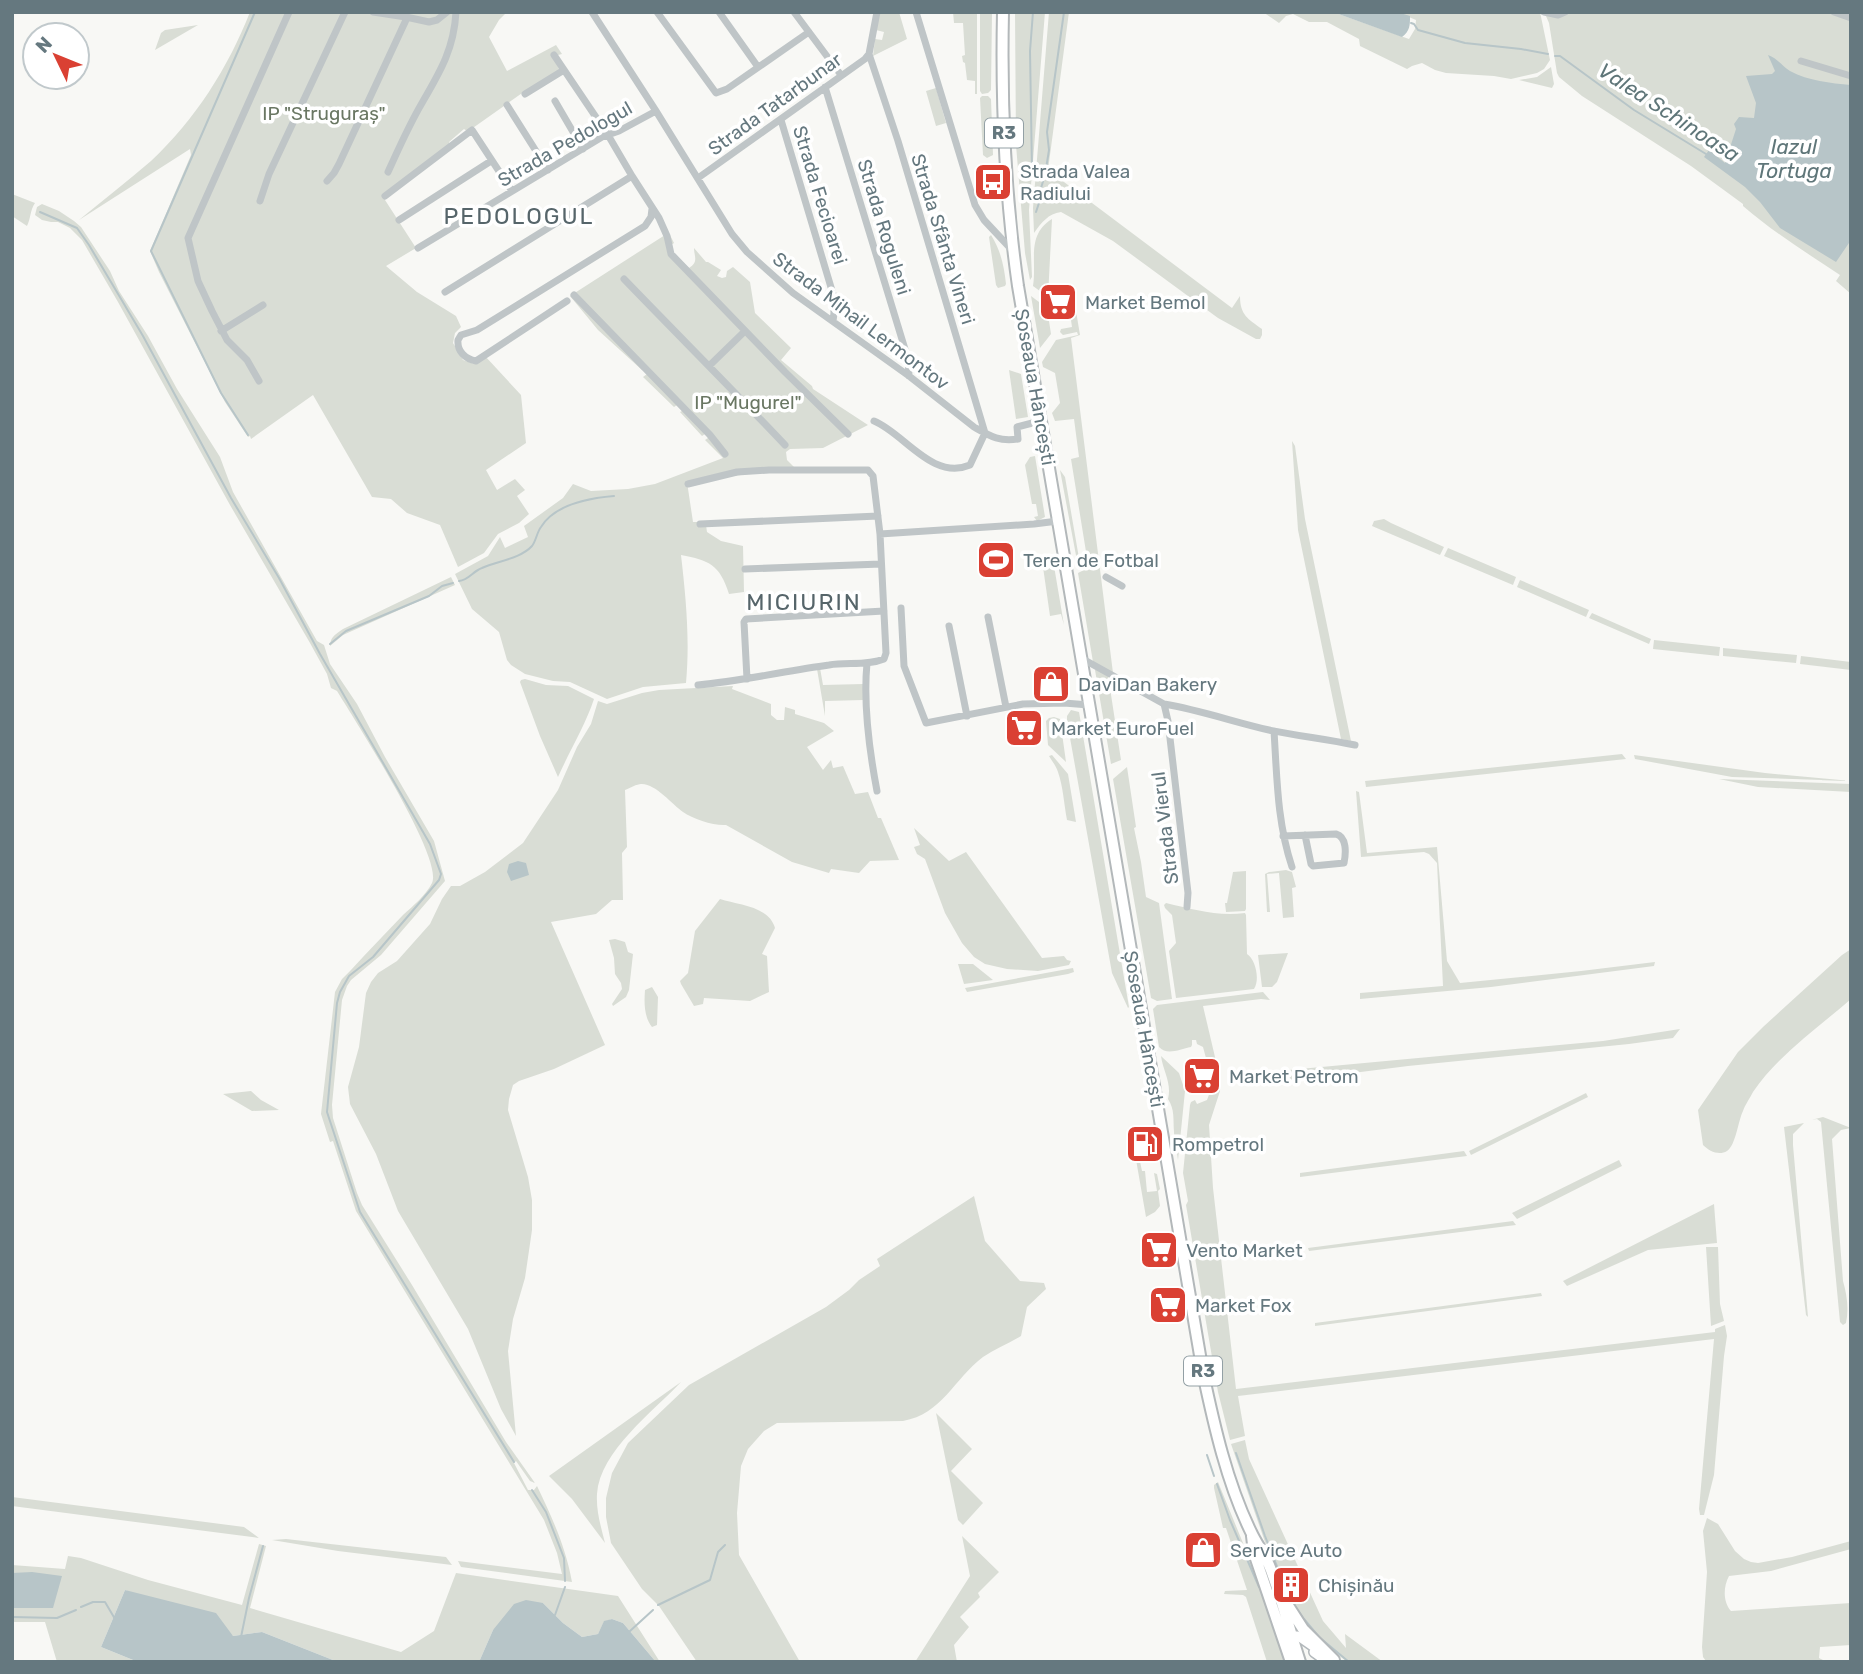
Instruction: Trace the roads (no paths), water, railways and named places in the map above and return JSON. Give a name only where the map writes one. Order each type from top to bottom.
[{"type":"highway","name":"Șoseaua Hâncești","points":[[1003,12],[1005,149],[1014,252],[1040,421],[1203,1373],[1221,1449],[1251,1533],[1262,1549],[1266,1577]]},
{"type":"highway","name":"R3","points":[[1295,1662],[1266,1577],[1277,1579],[1298,1622],[1333,1661]]},
{"type":"main road","points":[[1290,1642],[1297,1636],[1300,1637],[1333,1661]]},
{"type":"street","points":[[259,381],[247,360],[221,331],[198,281],[188,238],[289,12]]},
{"type":"street","points":[[260,201],[345,12]]},
{"type":"street","points":[[373,12],[405,14],[432,22],[447,12]]},
{"type":"street","points":[[388,172],[403,138],[442,67],[454,37],[456,12]]},
{"type":"street","name":"Strada Mihail Lermontov","points":[[592,12],[732,234],[747,252],[793,293],[985,433],[1003,441],[1018,439],[1017,427],[1040,421]]},
{"type":"street","points":[[657,12],[716,93],[727,89],[809,32]]},
{"type":"street","points":[[719,12],[758,67]]},
{"type":"street","points":[[794,12],[841,75]]},
{"type":"street","name":"Strada Tatarbunar","points":[[698,178],[869,54],[877,12]]},
{"type":"street","points":[[916,12],[975,205],[984,220],[1014,252]]},
{"type":"street","points":[[1544,12],[1558,15],[1565,12]]},
{"type":"street","points":[[1834,12],[1851,18]]},
{"type":"street","points":[[327,181],[339,164],[393,49],[405,14]]},
{"type":"street","name":"Strada Sfânta Vineri","points":[[869,54],[898,141],[985,433]]},
{"type":"street","points":[[554,55],[625,161],[664,228],[671,254],[848,434]]},
{"type":"street","points":[[1801,61],[1851,76]]},
{"type":"street","points":[[525,94],[564,70]]},
{"type":"street","name":"Strada Roguleni","points":[[825,87],[908,359],[909,376]]},
{"type":"street","points":[[555,101],[583,149]]},
{"type":"street","points":[[507,105],[548,170]]},
{"type":"street","name":"Strada Pedologul","points":[[418,248],[583,149],[656,111]]},
{"type":"street","name":"Strada Fecioarei","points":[[780,120],[833,294],[833,321]]},
{"type":"street","points":[[385,196],[472,130],[512,191]]},
{"type":"street","points":[[400,220],[491,161]]},
{"type":"street","points":[[445,292],[632,177]]},
{"type":"street","points":[[566,301],[475,361],[463,354],[457,344],[461,335],[477,330],[646,226],[652,209]]},
{"type":"street","points":[[624,279],[785,445]]},
{"type":"street","points":[[574,295],[710,435],[725,454]]},
{"type":"street","points":[[221,331],[263,305]]},
{"type":"street","points":[[709,366],[745,331]]},
{"type":"street","points":[[874,421],[885,426],[924,457],[947,466],[970,465],[985,433]]},
{"type":"street","points":[[688,484],[727,474],[769,470],[864,468],[870,471],[873,475],[880,534],[884,611],[884,659],[867,663],[839,663],[698,685]]},
{"type":"street","points":[[701,524],[878,516]]},
{"type":"street","points":[[880,534],[1034,524],[1058,520]]},
{"type":"street","points":[[745,569],[881,564]]},
{"type":"street","points":[[1106,577],[1122,586]]},
{"type":"street","points":[[901,608],[904,666],[926,723],[1006,707],[1034,704],[1089,705]]},
{"type":"street","points":[[747,679],[745,620],[748,618],[884,611]]},
{"type":"street","points":[[988,617],[1006,707]]},
{"type":"street","points":[[949,626],[967,716]]},
{"type":"street","points":[[1081,658],[1164,704],[1199,710],[1275,731],[1355,745]]},
{"type":"street","points":[[867,663],[865,678],[869,746],[877,790]]},
{"type":"street","name":"Strada Vierul","points":[[1164,704],[1188,893],[1187,907]]},
{"type":"street","points":[[1275,731],[1278,799],[1283,836],[1292,867]]},
{"type":"street","points":[[1283,836],[1304,835],[1336,834],[1343,837],[1344,863],[1313,866],[1304,835]]},
{"type":"water","points":[[1333,12],[1397,12],[1410,16],[1410,25],[1402,37]]},
{"type":"water","name":"Iazul Tortuga","points":[[1768,55],[1790,71],[1805,77],[1851,85],[1851,240],[1836,262],[1780,228],[1745,187],[1704,157],[1709,150],[1725,163],[1736,129],[1734,124],[1739,117],[1754,118],[1756,103],[1746,76],[1772,74],[1775,71]]},
{"type":"water","points":[[518,861],[526,863],[529,875],[511,881],[507,872],[509,864]]},
{"type":"water","points":[[32,1572],[62,1576],[53,1608],[12,1608],[12,1573]]},
{"type":"water","points":[[125,1590],[216,1613],[233,1636],[262,1632],[338,1662],[138,1662],[101,1647]]},
{"type":"water","points":[[526,1600],[543,1603],[582,1637],[598,1634],[604,1621],[612,1619],[623,1623],[656,1662],[479,1662],[493,1630],[514,1604]]},
{"type":"waterway","points":[[248,435],[221,393],[151,251],[255,12]]},
{"type":"waterway","points":[[1032,171],[1030,51],[1033,12]]},
{"type":"waterway","points":[[1036,212],[1049,150],[1047,132],[1064,12]]},
{"type":"waterway","name":"Valea Schinoasa","points":[[1411,23],[1418,30],[1465,43],[1548,54]]},
{"type":"waterway","name":"Valea Schinoasa","points":[[1555,56],[1560,56],[1634,110],[1706,154]]},
{"type":"waterway","points":[[40,212],[77,228],[89,245],[430,844],[441,874],[439,880],[373,957],[349,976],[340,992],[327,1112],[360,1212],[514,1462]]},
{"type":"waterway","points":[[459,581],[479,569],[527,550],[547,519],[564,508],[594,498],[614,496]]},
{"type":"waterway","points":[[330,644],[346,631],[453,583]]},
{"type":"waterway","points":[[1236,1453],[1290,1599],[1319,1637],[1349,1662]]},
{"type":"waterway","points":[[1207,1455],[1214,1476]]},
{"type":"waterway","points":[[1217,1484],[1259,1587]]},
{"type":"waterway","points":[[532,1490],[546,1512],[564,1558],[565,1581]]},
{"type":"waterway","points":[[658,1605],[710,1580],[718,1552],[725,1545]]},
{"type":"waterway","points":[[241,1637],[263,1546]]},
{"type":"waterway","points":[[555,1615],[565,1587]]},
{"type":"waterway","points":[[1261,1590],[1265,1602]]},
{"type":"waterway","points":[[81,1607],[93,1602],[105,1602],[115,1619]]},
{"type":"waterway","points":[[12,1617],[57,1618],[76,1610]]},
{"type":"waterway","points":[[630,1631],[653,1610]]},
{"type":"place","name":"Strada Valea Radiului","points":[[993,182]]},
{"type":"place","name":"Market Bemol","points":[[1058,302]]},
{"type":"place","name":"Teren de Fotbal","points":[[996,560]]},
{"type":"place","name":"DaviDan Bakery","points":[[1051,684]]},
{"type":"place","name":"Market EuroFuel","points":[[1024,728]]},
{"type":"place","name":"Market Petrom","points":[[1202,1076]]},
{"type":"place","name":"Rompetrol","points":[[1145,1144]]},
{"type":"place","name":"Vento Market","points":[[1159,1250]]},
{"type":"place","name":"Market Fox","points":[[1168,1305]]},
{"type":"place","name":"Service Auto","points":[[1203,1550]]},
{"type":"place","name":"Chișinău","points":[[1291,1585]]},
{"type":"district","name":"PEDOLOGUL","points":[[519,216]]},
{"type":"district","name":"MICIURIN","points":[[804,602]]},
{"type":"park label","name":"IP \"Struguraș\"","points":[[324,113]]},
{"type":"park label","name":"IP \"Mugurel\"","points":[[748,402]]}]
